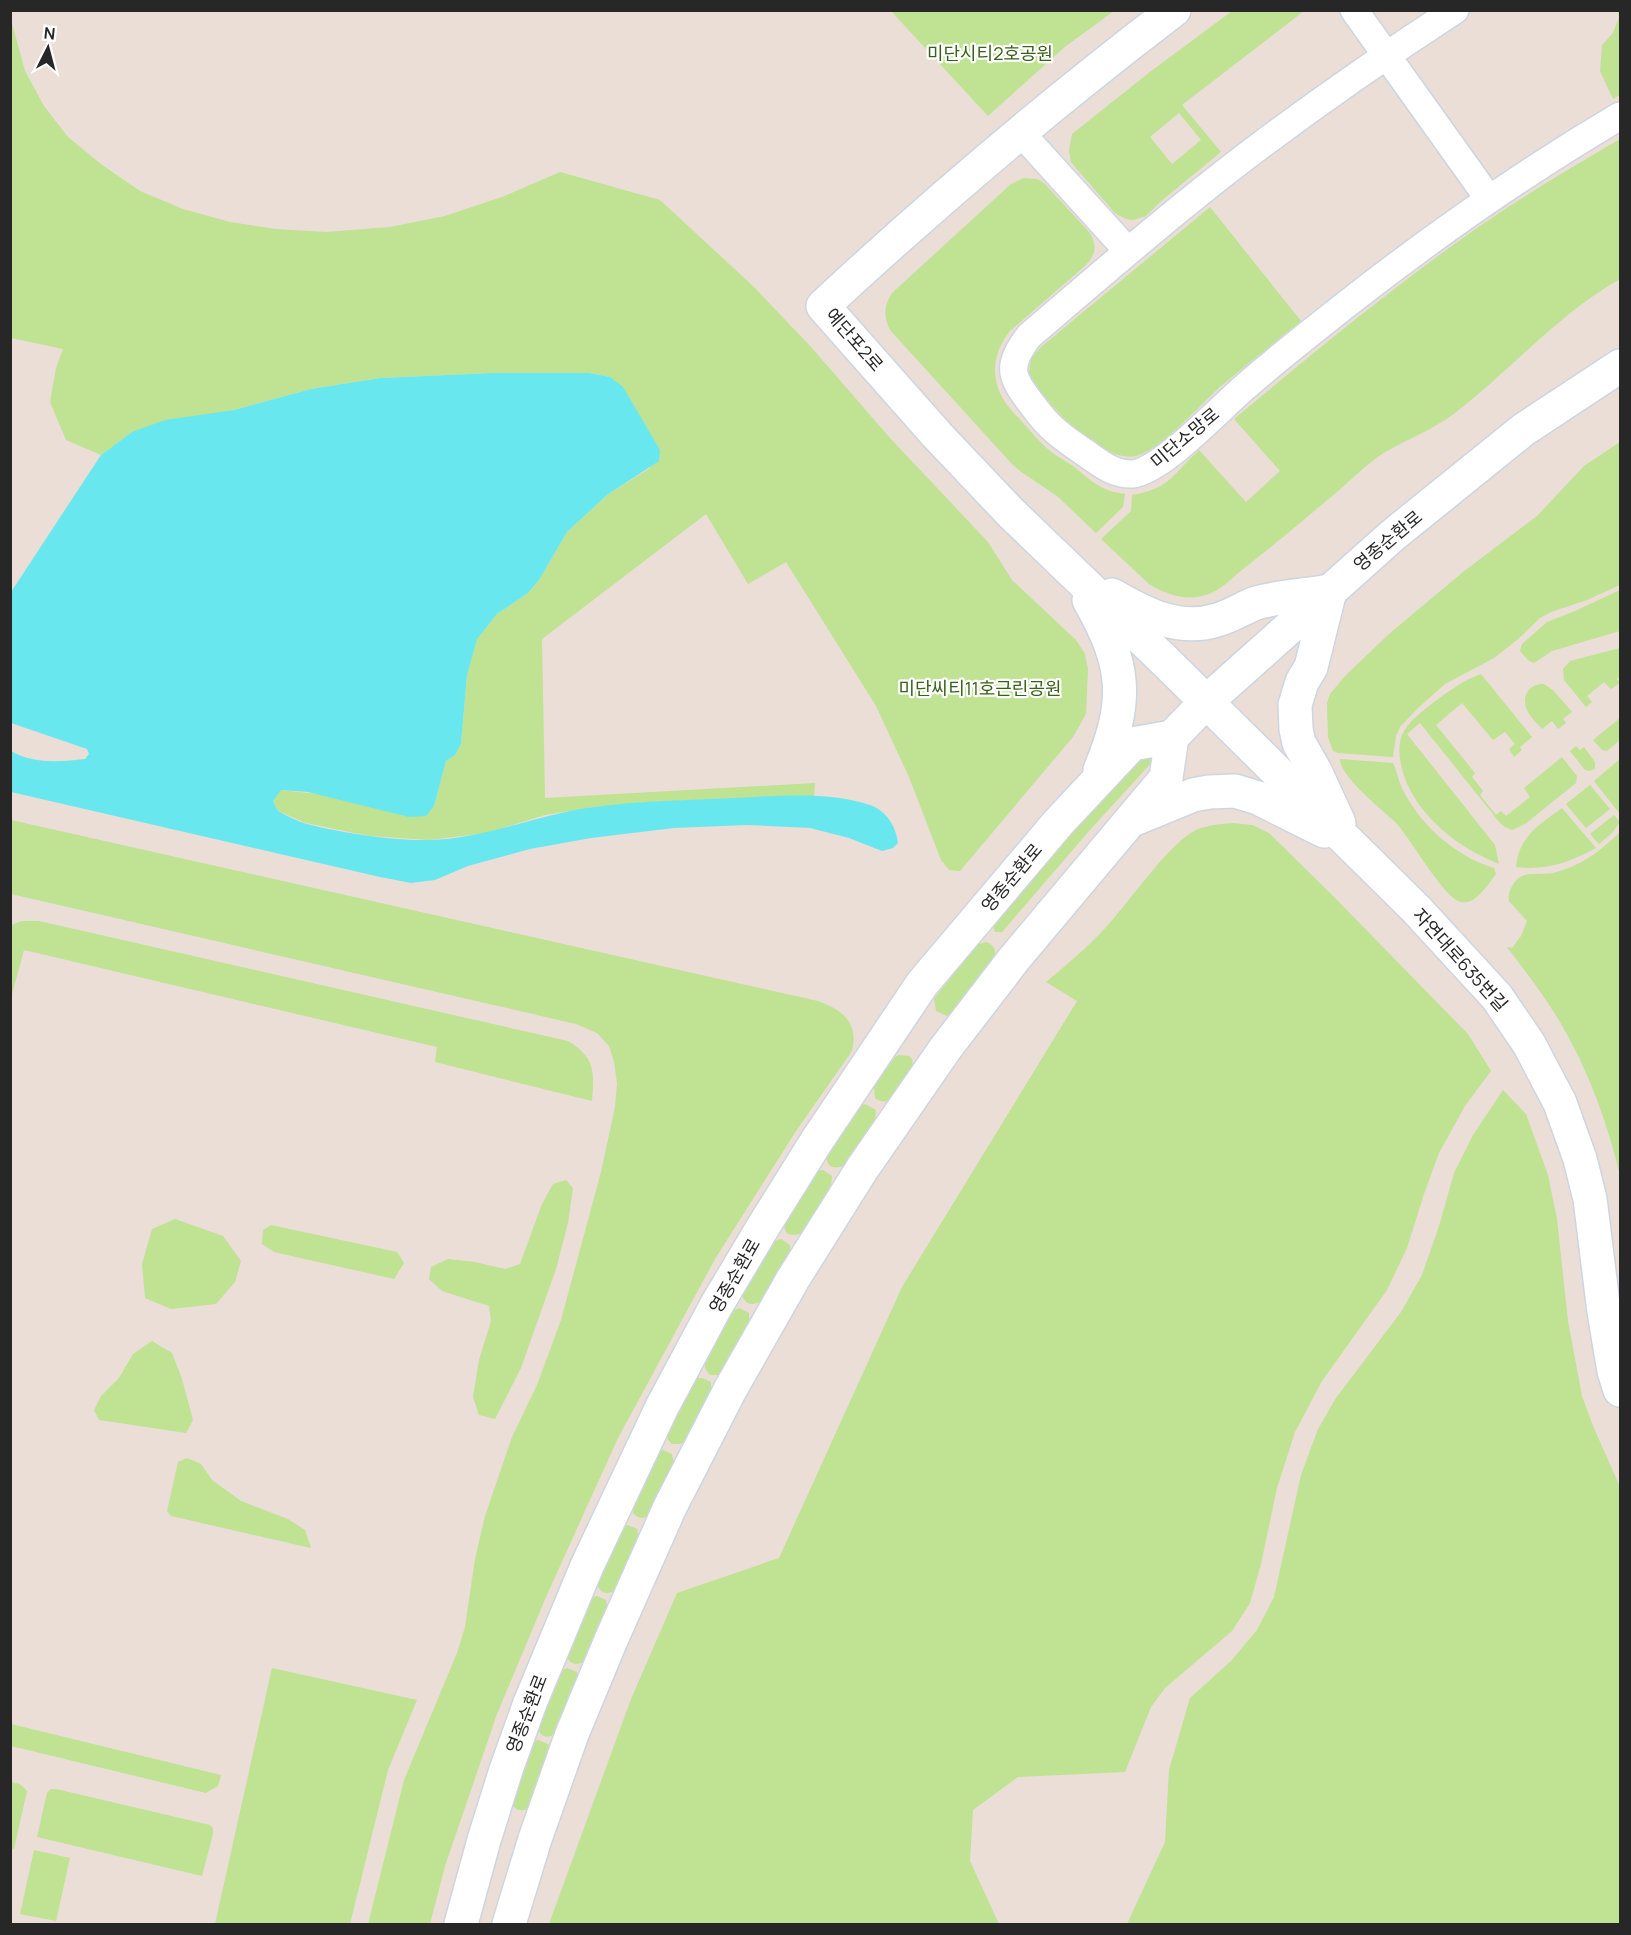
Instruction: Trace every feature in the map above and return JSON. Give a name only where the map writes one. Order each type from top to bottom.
[{"type":"main road","name":"예단포2로","points":[[1173,10],[987,160],[823,306],[937,435],[1011,513],[1206,702]]},
{"type":"main road","name":"영종순환로","points":[[461,1924],[506,1770],[559,1633],[618,1499],[662,1407],[716,1306],[816,1142],[922,984],[1058,823],[1132,744],[1172,737],[1206,702],[1393,535],[1523,430],[1620,366]]},
{"type":"main road","points":[[1074,573],[1154,618],[1172,623],[1215,621],[1257,603],[1330,591],[1311,667],[1297,693],[1296,729],[1299,743],[1315,771],[1348,842]]},
{"type":"main road","points":[[1074,573],[1101,621],[1118,664],[1119,708],[1115,729],[1094,785]]},
{"type":"main road","name":"자연대로635번길","points":[[1206,702],[1416,909],[1497,997],[1529,1044],[1560,1103],[1580,1159],[1590,1200],[1604,1312],[1614,1371],[1620,1390]]},
{"type":"main road","points":[[509,1924],[535,1839],[572,1734],[670,1506],[730,1390],[787,1289],[862,1169],[945,1049],[1014,959],[1166,778],[1172,737]]},
{"type":"main road","points":[[1131,820],[1193,795],[1209,792],[1235,792],[1257,798],[1348,842]]},
{"type":"street","points":[[1354,10],[1489,199]]},
{"type":"street","name":"미단소망로","points":[[1455,10],[1260,146],[1128,251],[1029,336],[1016,353],[1013,366],[1015,379],[1044,421],[1064,440],[1117,473],[1134,474],[1152,468],[1180,446],[1246,385],[1392,269],[1489,199],[1620,116]]},
{"type":"street","points":[[1021,133],[1128,251]]},
{"type":"green space","name":"미단시티2호공원","points":[[891,11],[1114,11],[1066,46],[988,116]]},
{"type":"green space","points":[[1232,11],[1304,11],[1182,105],[1221,152],[1146,216],[1133,220],[1115,213],[1071,162],[1069,150],[1072,134]],"holes":[[[1179,113],[1201,140],[1172,164],[1150,137]]]},
{"type":"green space","points":[[1617,11],[1620,11],[1620,95],[1613,99],[1600,71],[1602,45],[1613,33],[1619,17]]},
{"type":"green space","name":"미단씨티11호근린공원","points":[[10,16],[25,71],[44,106],[68,137],[102,165],[140,191],[183,209],[230,222],[276,229],[326,232],[390,227],[445,216],[502,197],[560,172],[660,200],[754,287],[811,347],[890,438],[988,542],[1012,580],[1076,640],[1085,654],[1088,669],[1086,714],[1073,737],[960,871],[949,870],[941,860],[909,777],[876,706],[786,562],[748,584],[706,514],[542,639],[545,798],[815,783],[814,797],[651,802],[594,807],[545,815],[487,833],[429,840],[369,836],[306,823],[278,811],[273,801],[280,790],[434,806],[446,761],[455,755],[461,744],[467,675],[476,639],[497,614],[528,593],[539,580],[567,532],[607,495],[650,468],[610,377],[589,373],[492,373],[380,378],[311,389],[234,410],[132,432],[101,455],[66,440],[50,402],[56,368],[63,349],[11,338]]},
{"type":"green space","points":[[1620,139],[1620,279],[1597,293],[1555,325],[1455,413],[1380,456],[1226,584],[1206,595],[1177,596],[1150,585],[1101,539],[1131,511],[1132,495],[1155,489],[1163,484],[1199,450],[1246,502],[1280,471],[1234,419],[1439,255],[1525,196]]},
{"type":"green space","points":[[1024,178],[1037,179],[1044,183],[1090,233],[1094,242],[1094,250],[1086,265],[1010,331],[998,353],[996,378],[1006,403],[1046,447],[1097,485],[1125,494],[1123,507],[1096,533],[1057,496],[1011,463],[890,330],[886,320],[886,306],[892,293],[1011,184]]},
{"type":"green space","points":[[1210,207],[1301,321],[1220,387],[1156,446],[1136,456],[1122,456],[1091,441],[1046,399],[1029,373],[1031,358],[1041,347]]},
{"type":"green space","points":[[1620,442],[1620,585],[1540,618],[1494,658],[1445,684],[1400,727],[1396,736],[1393,757],[1333,751],[1328,737],[1327,703],[1330,694],[1346,675],[1389,634],[1463,572],[1537,516],[1584,466]]},
{"type":"green space","points":[[1620,590],[1620,631],[1552,651],[1534,663],[1520,651],[1522,644],[1547,622]]},
{"type":"green space","points":[[1620,648],[1620,676],[1617,679],[1620,683],[1611,689],[1604,682],[1587,696],[1592,702],[1586,707],[1564,680],[1563,669],[1570,661]]},
{"type":"green space","points":[[1481,674],[1532,737],[1520,747],[1522,750],[1514,757],[1509,749],[1515,744],[1505,732],[1493,740],[1462,703],[1436,725],[1475,773],[1472,777],[1483,791],[1480,795],[1496,815],[1501,811],[1506,816],[1530,797],[1524,788],[1562,757],[1577,776],[1576,783],[1525,824],[1512,830],[1500,823],[1420,723],[1407,734],[1495,845],[1499,864],[1455,840],[1430,818],[1411,791],[1404,776],[1400,756],[1402,735],[1412,721],[1451,690]]},
{"type":"green space","points":[[1544,684],[1554,691],[1572,712],[1563,719],[1566,723],[1558,729],[1552,721],[1542,729],[1532,718],[1525,705],[1526,695],[1530,688]]},
{"type":"green space","points":[[1620,718],[1620,740],[1607,751],[1602,750],[1593,740]]},
{"type":"green space","points":[[1576,746],[1580,750],[1584,747],[1595,762],[1595,769],[1585,770],[1570,751]]},
{"type":"green space","points":[[1148,748],[1154,760],[1002,932],[995,932],[993,925],[1079,821]]},
{"type":"green space","points":[[1340,759],[1393,763],[1408,800],[1427,825],[1451,847],[1479,863],[1494,868],[1496,874],[1481,893],[1471,901],[1461,902],[1445,890],[1401,829],[1354,783]]},
{"type":"green space","points":[[1620,759],[1620,814],[1594,781]]},
{"type":"green space","points":[[1590,785],[1610,809],[1586,828],[1566,804]]},
{"type":"green space","points":[[1562,808],[1596,848],[1558,864],[1538,868],[1516,867],[1521,847],[1531,832]]},
{"type":"green space","points":[[1614,815],[1620,822],[1612,833],[1599,844],[1590,834]]},
{"type":"green space","points":[[11,820],[818,1001],[841,1013],[851,1025],[854,1041],[852,1051],[796,1131],[715,1259],[618,1438],[546,1597],[497,1714],[445,1866],[430,1924],[368,1924],[404,1780],[457,1653],[465,1627],[475,1559],[485,1516],[512,1437],[537,1385],[561,1320],[601,1172],[615,1107],[617,1083],[609,1046],[597,1033],[576,1024],[11,894]]},
{"type":"green space","points":[[1233,823],[1252,825],[1269,833],[1468,1034],[1491,1071],[1465,1106],[1439,1153],[1407,1248],[1387,1290],[1322,1381],[1295,1432],[1277,1488],[1250,1603],[1232,1631],[1165,1688],[1151,1707],[1125,1772],[1018,1777],[973,1810],[970,1861],[999,1924],[549,1924],[631,1699],[677,1593],[779,1558],[902,1287],[1077,1001],[1046,982],[1098,935],[1164,857],[1186,836],[1205,827]]},
{"type":"green space","points":[[1620,832],[1620,1175],[1603,1116],[1579,1058],[1554,1012],[1507,947],[1512,948],[1521,936],[1527,921],[1509,901],[1510,891],[1517,879],[1528,875],[1553,873],[1572,867],[1597,852]]},
{"type":"green space","points":[[22,921],[39,921],[568,1041],[584,1053],[591,1066],[592,1101],[435,1062],[437,1047],[24,950],[11,998],[11,925]]},
{"type":"green space","points":[[986,942],[995,949],[994,961],[953,1013],[947,1016],[936,1011],[934,999],[976,945]]},
{"type":"green space","points":[[909,1056],[912,1059],[913,1068],[890,1099],[884,1101],[875,1098],[874,1087],[895,1057]]},
{"type":"green space","points":[[1503,1090],[1526,1114],[1548,1175],[1557,1219],[1568,1321],[1582,1396],[1620,1487],[1620,1924],[1127,1924],[1165,1842],[1169,1770],[1190,1698],[1231,1661],[1257,1630],[1274,1597],[1301,1475],[1318,1429],[1336,1398],[1401,1312],[1422,1275],[1454,1173],[1473,1135]]},
{"type":"green space","points":[[862,1104],[876,1110],[875,1120],[844,1166],[832,1167],[826,1157]]},
{"type":"green space","points":[[823,1170],[832,1176],[831,1186],[802,1233],[788,1234],[784,1224],[813,1173]]},
{"type":"green space","points":[[566,1180],[573,1188],[568,1223],[556,1269],[521,1368],[495,1419],[479,1415],[473,1397],[479,1360],[491,1321],[489,1306],[442,1291],[429,1279],[431,1267],[448,1259],[505,1269],[520,1264],[542,1204],[553,1184]]},
{"type":"green space","points":[[175,1219],[223,1236],[241,1261],[235,1282],[216,1304],[171,1309],[145,1298],[142,1264],[152,1229]]},
{"type":"green space","points":[[271,1225],[397,1252],[404,1263],[394,1279],[274,1252],[262,1244],[263,1230]]},
{"type":"green space","points":[[781,1239],[790,1245],[790,1255],[760,1302],[748,1303],[744,1300],[742,1293],[771,1242]]},
{"type":"green space","points":[[739,1308],[749,1313],[749,1323],[723,1373],[710,1375],[705,1367],[706,1357],[730,1312]]},
{"type":"green space","points":[[152,1341],[172,1353],[182,1379],[193,1420],[186,1433],[99,1420],[94,1410],[101,1396],[119,1378],[133,1354]]},
{"type":"green space","points":[[696,1378],[711,1382],[711,1392],[686,1442],[672,1444],[666,1434],[692,1381]]},
{"type":"green space","points":[[663,1450],[672,1454],[674,1464],[651,1515],[639,1518],[631,1508],[658,1451]]},
{"type":"green space","points":[[187,1458],[201,1464],[212,1480],[241,1501],[288,1519],[305,1530],[311,1548],[171,1516],[167,1511],[178,1462]]},
{"type":"green space","points":[[628,1525],[637,1529],[639,1538],[616,1590],[610,1593],[604,1592],[597,1583],[623,1526]]},
{"type":"green space","points":[[597,1596],[606,1600],[608,1610],[585,1661],[573,1664],[566,1654],[592,1597]]},
{"type":"green space","points":[[272,1668],[417,1700],[388,1770],[350,1924],[215,1924]]},
{"type":"green space","points":[[567,1668],[577,1672],[578,1676],[557,1733],[545,1736],[537,1727],[558,1672]]},
{"type":"green space","points":[[11,1724],[221,1775],[218,1786],[206,1793],[11,1746]]},
{"type":"green space","points":[[538,1740],[548,1744],[550,1748],[531,1806],[525,1810],[518,1810],[511,1801],[533,1742]]},
{"type":"green space","points":[[11,1782],[20,1784],[27,1791],[14,1849],[10,1848]]},
{"type":"green space","points":[[51,1789],[210,1825],[213,1828],[213,1834],[202,1876],[37,1837],[47,1793]]},
{"type":"green space","points":[[34,1850],[70,1858],[56,1921],[20,1914]]},
{"type":"water","points":[[492,373],[589,373],[610,377],[623,387],[660,450],[659,461],[607,495],[567,532],[539,580],[528,593],[497,614],[477,639],[467,675],[461,744],[455,755],[446,761],[434,806],[426,816],[409,817],[308,792],[281,790],[273,801],[278,811],[303,823],[336,830],[384,838],[429,840],[471,835],[573,810],[611,805],[768,796],[821,796],[870,805],[881,811],[890,820],[895,831],[898,843],[893,848],[882,851],[849,838],[810,828],[747,825],[674,828],[591,838],[530,849],[468,866],[435,880],[411,883],[11,792],[11,751],[28,758],[47,761],[85,759],[89,754],[87,749],[11,723],[11,592],[101,455],[132,432],[165,420],[234,410],[311,389],[380,378]]}]
